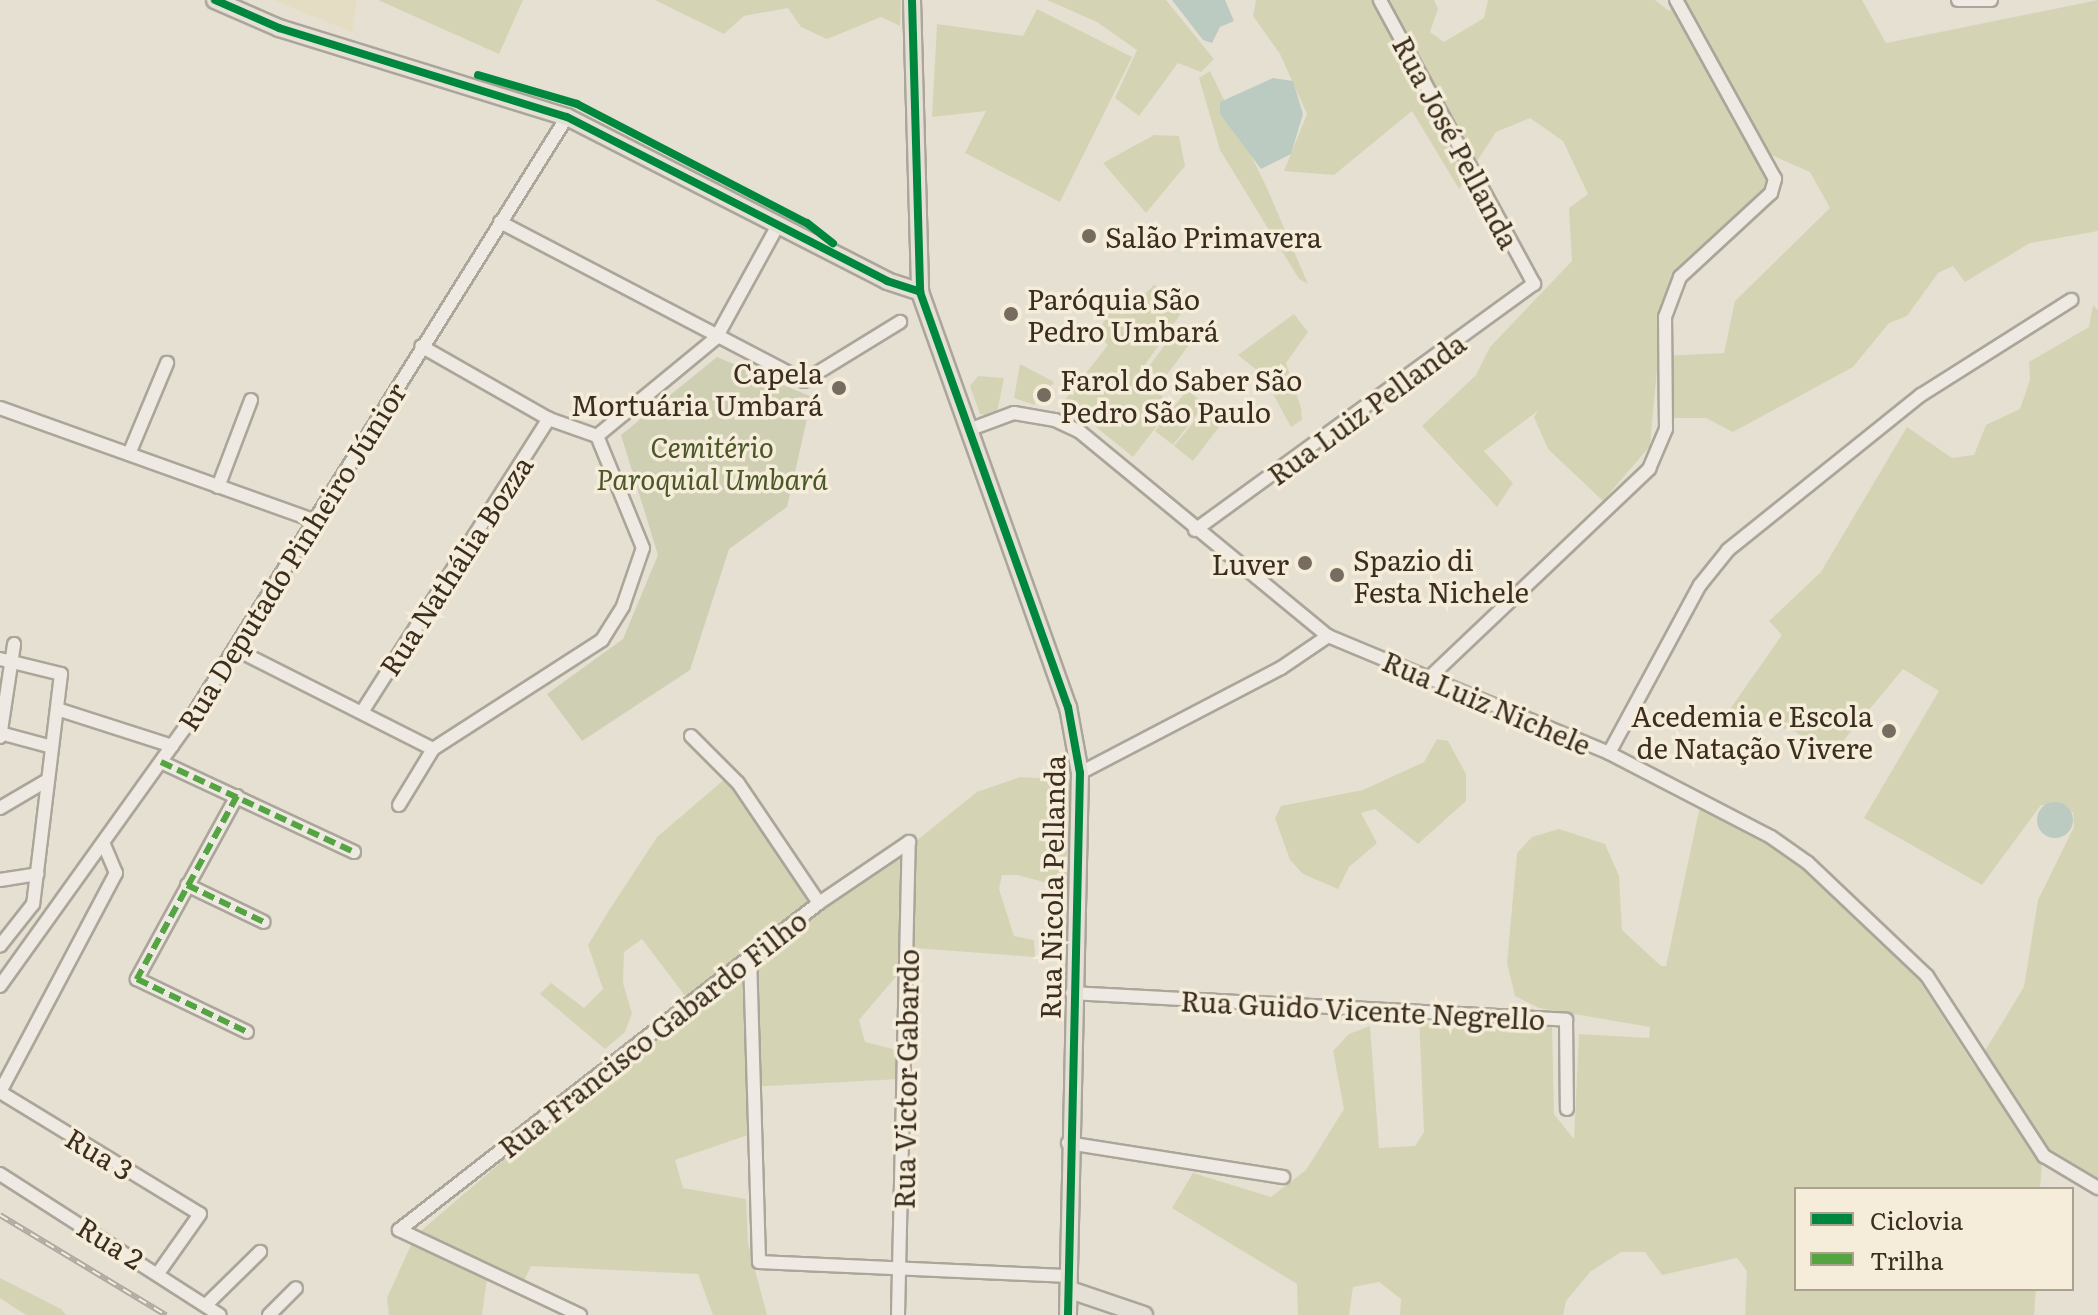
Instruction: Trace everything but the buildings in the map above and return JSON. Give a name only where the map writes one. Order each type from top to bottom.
[{"type":"main road","points":[[215,0],[279,28],[567,117],[778,225],[920,292],[912,0]]},
{"type":"main road","name":"Rua Nicola Pellanda","points":[[920,292],[1068,707],[1080,773],[1068,1143],[1068,1315]]},
{"type":"main road","points":[[1070,1283],[1144,1315]]},
{"type":"street","name":"Rua José Pellanda","points":[[1380,0],[1534,284]]},
{"type":"street","points":[[1431,676],[1649,469],[1666,429],[1665,317],[1680,277],[1771,193],[1775,179],[1676,0]]},
{"type":"street","points":[[1958,0],[1991,0]]},
{"type":"street","name":"Rua Deputado Pinheiro Júnior","points":[[0,986],[172,746],[567,117]]},
{"type":"street","points":[[500,222],[716,338],[804,381],[900,322]]},
{"type":"street","points":[[597,436],[716,338],[778,225]]},
{"type":"street","name":"Rua Luiz Pellanda","points":[[1195,530],[1374,406],[1534,284]]},
{"type":"street","points":[[1609,753],[1700,585],[1728,550],[1921,395],[2071,300]]},
{"type":"street","points":[[399,805],[433,749],[602,640],[629,592],[643,548],[597,436],[549,419],[421,346]]},
{"type":"street","points":[[129,454],[167,363]]},
{"type":"street","points":[[218,487],[251,400]]},
{"type":"street","points":[[0,408],[316,521]]},
{"type":"street","name":"Rua Luiz Nichele","points":[[971,429],[1014,413],[1055,420],[1079,431],[1195,530],[1328,636],[1431,676],[1609,753],[1771,837],[1808,863],[1927,976],[2044,1156],[2098,1188]]},
{"type":"street","name":"Rua Nathália Bozza","points":[[362,712],[549,419]]},
{"type":"street","points":[[1080,773],[1281,668],[1328,636]]},
{"type":"street","points":[[14,644],[6,661],[0,734],[52,747]]},
{"type":"street","points":[[235,649],[433,749]]},
{"type":"street","points":[[0,946],[33,904],[61,674],[6,661]]},
{"type":"street","points":[[57,709],[172,746]]},
{"type":"street","points":[[691,736],[738,783],[819,903]]},
{"type":"street","points":[[161,762],[354,852]]},
{"type":"street","points":[[0,808],[46,781]]},
{"type":"street","points":[[237,796],[137,979],[247,1032]]},
{"type":"street","name":"Rua Francisco Gabardo Filho","points":[[580,1315],[399,1230],[819,903],[909,842]]},
{"type":"street","name":"Rua Victor Gabardo","points":[[898,1315],[909,842]]},
{"type":"street","points":[[0,1092],[112,884],[113,856],[104,845]]},
{"type":"street","points":[[0,880],[38,874]]},
{"type":"street","points":[[187,885],[264,922]]},
{"type":"street","points":[[750,957],[759,1262],[1070,1283]]},
{"type":"street","name":"Rua Guido Vicente Negrello","points":[[1072,993],[1566,1020],[1567,1109]]},
{"type":"street","name":"Rua 3","points":[[0,1092],[200,1214],[159,1272]]},
{"type":"street","points":[[1068,1143],[1283,1177]]},
{"type":"street","name":"Rua 2","points":[[0,1174],[159,1272],[220,1315]]},
{"type":"street","points":[[206,1305],[260,1252]]},
{"type":"street","points":[[269,1315],[296,1288]]},
{"type":"shaded area","points":[[273,0],[357,0],[352,32]]},
{"type":"shaded area","points":[[1172,0],[1225,0],[1234,21],[1220,27],[1212,43],[1203,40]]},
{"type":"shaded area","points":[[1273,78],[1293,81],[1303,114],[1291,154],[1261,169],[1220,114],[1220,102]]},
{"type":"shaded area","points":[[2055,802],[2068,807],[2073,820],[2068,833],[2055,838],[2042,833],[2037,820],[2042,807]]},
{"type":"green space","points":[[378,0],[523,0],[499,54]]},
{"type":"green space","points":[[655,0],[901,0],[900,26],[881,17],[827,39],[801,27],[788,8],[744,16],[724,34]]},
{"type":"green space","points":[[1047,0],[1166,0],[1214,59],[1201,72],[1178,63],[1139,116],[1115,98],[1137,50],[1097,22]]},
{"type":"green space","points":[[1256,0],[1434,0],[1438,9],[1430,32],[1444,42],[1484,18],[1488,0],[1655,0],[1669,11],[1680,0],[1862,0],[1886,43],[2098,0],[2098,231],[2030,243],[1965,282],[1953,266],[1938,273],[1907,316],[1889,323],[1853,367],[1733,432],[1706,418],[1669,418],[1658,358],[1650,446],[1603,501],[1548,449],[1534,417],[1539,410],[1484,451],[1513,483],[1497,507],[1422,426],[1476,375],[1490,347],[1572,261],[1569,208],[1588,194],[1563,141],[1530,118],[1496,132],[1459,189],[1412,111],[1334,175],[1284,171],[1307,114],[1280,54],[1253,16]],"holes":[[[1769,154],[1810,172],[1830,208],[1735,301],[1724,353],[1663,356],[1676,279],[1767,192]]]},
{"type":"green space","points":[[1037,9],[1132,57],[1060,202],[965,153],[986,111],[932,117],[937,24],[1023,36]]},
{"type":"green space","points":[[1210,71],[1267,188],[1308,284],[1299,279],[1220,150],[1199,78]]},
{"type":"green space","points":[[1154,135],[1179,136],[1185,166],[1146,213],[1103,163]]},
{"type":"green space","points":[[1154,285],[1187,305],[1137,376],[1173,405],[1133,457],[1064,401],[1108,345],[1096,334],[1121,296],[1132,307]]},
{"type":"green space","points":[[2093,305],[2098,310],[2098,1178],[2042,1162],[2040,1187],[1794,1187],[1794,1291],[2036,1291],[2034,1315],[1745,1315],[1747,1271],[1737,1258],[1662,1275],[1645,1252],[1621,1252],[1590,1272],[1566,1301],[1563,1315],[1400,1315],[1401,1299],[1379,1282],[1353,1287],[1349,1315],[1298,1315],[1297,1284],[1172,1208],[1193,1173],[1271,1197],[1306,1170],[1344,1109],[1333,1051],[1349,1034],[1370,1026],[1379,1148],[1415,1146],[1424,1132],[1419,1017],[1552,1023],[1554,1114],[1574,1139],[1579,1034],[1649,1038],[1650,1027],[1539,1008],[1515,996],[1507,963],[1517,853],[1532,837],[1559,829],[1605,844],[1619,876],[1622,930],[1661,966],[1666,966],[1700,806],[1763,839],[1807,869],[1906,960],[1975,1067],[2024,987],[2038,900],[2074,827],[2073,812],[2041,805],[1982,885],[1864,818],[1939,691],[1903,669],[1828,759],[1796,732],[1728,712],[1782,635],[1769,621],[1821,572],[1907,427],[1952,458],[1974,455],[1986,425],[2020,409],[2030,380],[2029,362],[2089,327]]},
{"type":"green space","points":[[1294,314],[1308,332],[1286,363],[1302,420],[1291,427],[1263,375],[1238,355]]},
{"type":"green space","points":[[1173,334],[1189,345],[1163,380],[1147,369]]},
{"type":"green space","name":"Cemitério Paroquial Umbará","points":[[717,357],[812,397],[787,507],[729,549],[690,670],[582,741],[547,694],[623,639],[658,555],[621,435]]},
{"type":"green space","points":[[1020,364],[1054,382],[1049,389],[1036,387],[1035,405],[1014,398]]},
{"type":"green space","points":[[978,376],[1004,378],[996,417],[980,414],[970,386]]},
{"type":"green space","points":[[1187,390],[1205,404],[1173,445],[1155,431]]},
{"type":"green space","points":[[1205,408],[1223,422],[1193,461],[1174,446]]},
{"type":"green space","points":[[1437,739],[1448,741],[1466,774],[1466,801],[1418,844],[1375,809],[1361,813],[1377,843],[1349,867],[1338,889],[1303,874],[1290,860],[1275,818],[1281,806],[1363,790],[1424,762]]},
{"type":"green space","points":[[1020,777],[1074,780],[1069,889],[1018,875],[1002,875],[999,889],[1014,936],[1034,940],[1035,957],[901,947],[899,973],[859,1020],[865,1042],[901,1051],[900,1079],[747,1087],[748,1135],[675,1160],[683,1188],[746,1199],[748,1244],[767,1315],[713,1315],[698,1274],[531,1266],[524,1281],[488,1271],[482,1315],[389,1315],[387,1298],[415,1236],[689,1001],[642,939],[624,952],[623,983],[632,1013],[625,1032],[605,1049],[540,994],[551,983],[584,1008],[603,989],[588,945],[657,837],[726,778],[819,905],[900,854],[977,792]]},
{"type":"green space","points":[[0,1278],[61,1309],[66,1315],[26,1315],[0,1298]]},
{"type":"railway","points":[[0,1215],[166,1315]]},
{"type":"marked path","points":[[161,762],[354,852]]},
{"type":"marked path","points":[[237,796],[137,979],[247,1032]]},
{"type":"marked path","points":[[187,885],[264,922]]},
{"type":"cycle path","points":[[215,0],[279,28],[567,117],[887,281],[920,292]]},
{"type":"cycle path","points":[[912,0],[920,292],[1068,707],[1080,773],[1068,1315]]},
{"type":"cycle path","points":[[478,75],[577,104],[807,223],[833,243]]},
{"type":"place","name":"Salão Primavera","points":[[1089,236]]},
{"type":"place","name":"Paróquia São Pedro Umbará","points":[[1011,314]]},
{"type":"place","name":"Capela Mortuária Umbará","points":[[839,388]]},
{"type":"place","name":"Farol do Saber São Pedro São Paulo","points":[[1044,395]]},
{"type":"place","name":"Luver","points":[[1305,563]]},
{"type":"place","name":"Spazio di Festa Nichele","points":[[1337,575]]},
{"type":"place","name":"Acedemia e Escola de Natação Vivere","points":[[1889,731]]}]
